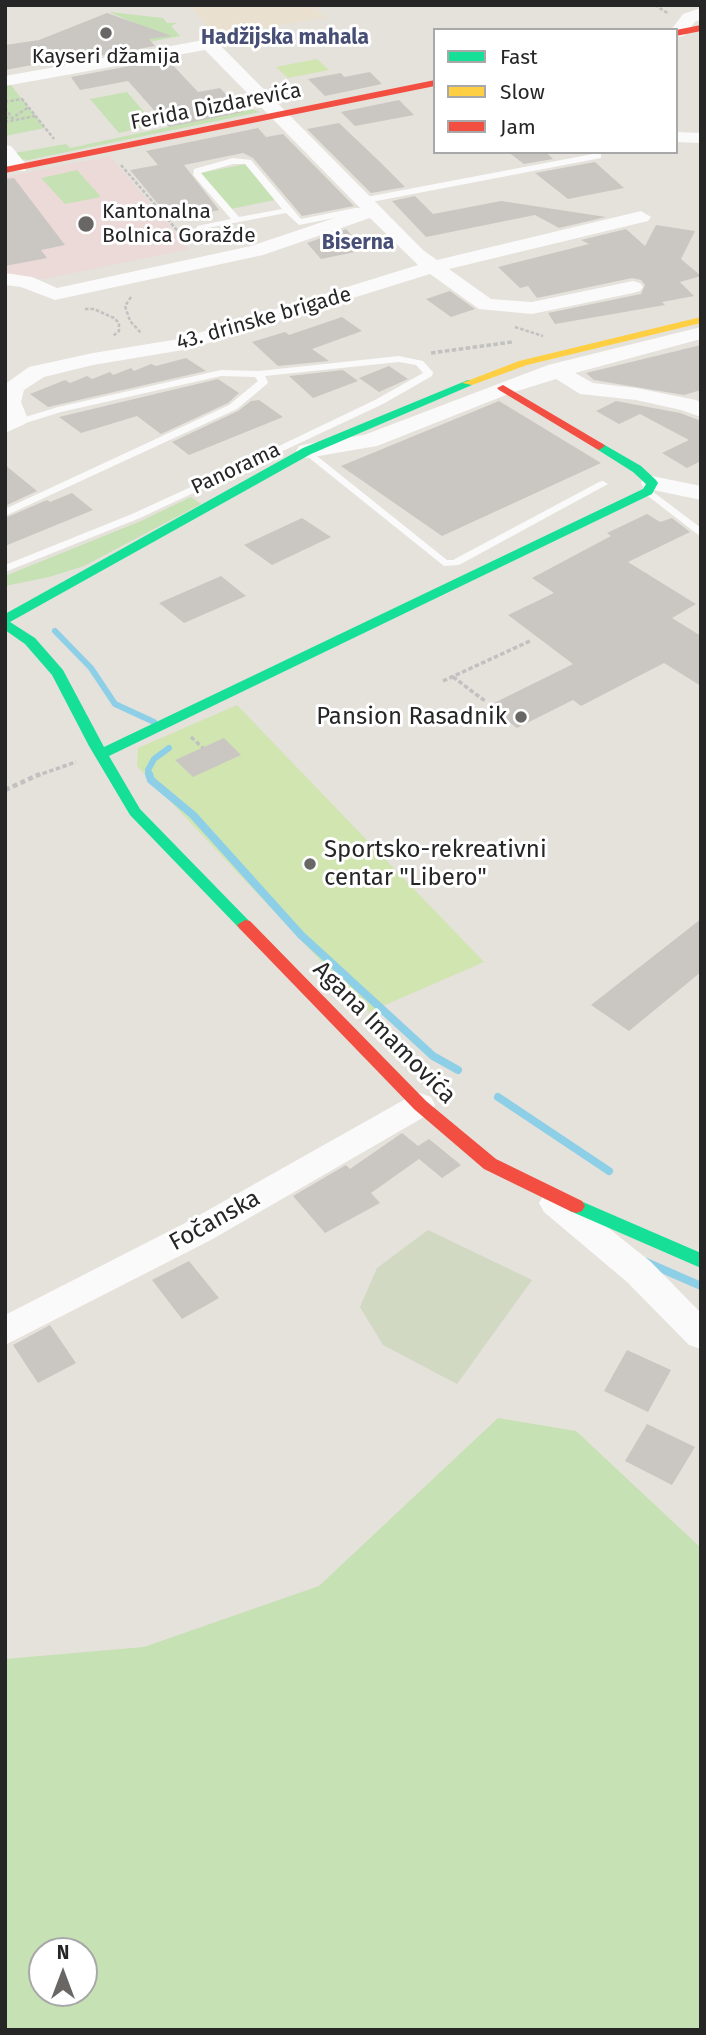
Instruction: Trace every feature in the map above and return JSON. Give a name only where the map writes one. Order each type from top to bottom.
[{"type":"street","points":[[678,32],[689,18],[701,13]]},
{"type":"street","points":[[678,33],[701,28]]},
{"type":"street","points":[[5,81],[209,44],[367,206],[432,267],[485,305],[504,308],[532,307],[634,287]]},
{"type":"street","name":"Ferida Dizdarevića","points":[[8,159],[108,149],[433,83]]},
{"type":"street","points":[[678,136],[701,138]]},
{"type":"street","points":[[5,279],[25,281],[55,295],[256,251],[367,206]]},
{"type":"street","name":"43. drinske brigade","points":[[9,425],[17,419],[10,402],[11,393],[20,382],[37,372],[93,359],[183,345],[432,267],[642,217]]},
{"type":"street","points":[[5,622],[78,578],[307,451],[464,384],[523,363],[701,320]]},
{"type":"street","points":[[307,451],[369,441],[556,370],[701,333]]},
{"type":"street","points":[[556,370],[588,389],[636,394],[688,405],[701,411]]},
{"type":"street","points":[[503,388],[637,469],[650,487]]},
{"type":"street","points":[[102,754],[650,487],[701,493]]},
{"type":"street","points":[[30,588],[78,578]]},
{"type":"street","name":"Agana Imamovića","points":[[5,622],[30,641],[58,673],[135,812],[420,1105],[490,1164],[538,1189],[701,1261]]},
{"type":"street","name":"Fočanska","points":[[5,1331],[199,1231],[420,1105]]},
{"type":"street","points":[[538,1189],[639,1272],[701,1335]]},
{"type":"lane","points":[[237,220],[196,170],[233,161],[248,162],[299,222],[598,156]]},
{"type":"lane","points":[[200,228],[288,210]]},
{"type":"lane","points":[[9,425],[58,410],[221,373],[259,374],[399,359]]},
{"type":"lane","name":"Panorama","points":[[5,569],[136,516],[379,402],[427,376],[426,366],[399,359]]},
{"type":"lane","points":[[5,513],[233,407],[263,382],[259,374]]},
{"type":"lane","points":[[307,451],[444,563],[455,563],[603,484]]},
{"type":"lane","points":[[650,487],[701,534]]},
{"type":"path","points":[[22,99],[57,142]]},
{"type":"path","points":[[13,119],[29,107]]},
{"type":"path","points":[[5,108],[13,119]]},
{"type":"path","points":[[5,119],[36,116]]},
{"type":"path","points":[[108,149],[183,237]]},
{"type":"path","points":[[48,293],[51,304],[60,308],[94,309],[121,321],[131,321]]},
{"type":"path","points":[[134,294],[125,306],[131,321],[146,337],[183,345]]},
{"type":"path","points":[[93,359],[119,331],[121,321],[127,313]]},
{"type":"path","points":[[537,338],[550,336]]},
{"type":"path","points":[[399,359],[524,340]]},
{"type":"path","points":[[443,681],[530,641]]},
{"type":"path","points":[[453,677],[485,701]]},
{"type":"path","points":[[5,790],[51,769],[102,754]]},
{"type":"shaded area","points":[[189,5],[312,5],[326,18],[215,35]]},
{"type":"shaded area","name":"Kantonalna Bolnica Goražde","points":[[110,156],[189,249],[44,279],[5,276],[5,177]]},
{"type":"green space","points":[[109,12],[163,18],[167,23],[177,23],[171,26],[180,36],[123,47],[156,32]]},
{"type":"green space","points":[[317,59],[329,70],[288,78],[276,67]]},
{"type":"green space","points":[[10,84],[45,128],[5,136],[5,85]]},
{"type":"green space","points":[[127,92],[155,125],[119,133],[90,99]]},
{"type":"green space","points":[[252,109],[260,112],[28,160],[20,159],[15,153],[66,144],[70,148]]},
{"type":"green space","points":[[246,164],[279,199],[231,209],[200,173]]},
{"type":"green space","points":[[77,170],[101,197],[65,204],[41,178]]},
{"type":"green space","points":[[191,497],[201,504],[84,566],[5,586],[5,576],[141,521]]},
{"type":"green space","name":"Sportsko-rekreativni centar \"Libero\"","points":[[237,705],[484,962],[369,1012],[137,766],[138,748]]},
{"type":"green space","points":[[428,1230],[532,1280],[457,1384],[383,1345],[360,1307],[377,1268]]},
{"type":"green space","points":[[498,1418],[576,1431],[701,1548],[701,2030],[5,2030],[5,1659],[144,1647],[319,1586]]},
{"type":"building","points":[[107,13],[172,36],[149,39],[155,46],[5,70],[5,45],[39,40]]},
{"type":"building","points":[[167,59],[198,92],[220,88],[243,112],[169,127],[128,81],[80,90],[71,77]]},
{"type":"building","points":[[370,72],[382,84],[325,96],[308,79],[341,73],[344,77]]},
{"type":"building","points":[[399,100],[414,115],[355,126],[341,112]]},
{"type":"building","points":[[339,123],[405,187],[371,193],[307,129]]},
{"type":"building","points":[[258,128],[266,137],[283,134],[354,206],[302,216],[253,158],[243,153],[184,165],[219,210],[171,220],[130,170],[158,165],[146,151]]},
{"type":"building","points":[[511,154],[548,154],[553,159],[524,164]]},
{"type":"building","points":[[595,162],[624,188],[568,199],[535,173]]},
{"type":"building","points":[[14,178],[65,245],[41,250],[47,258],[5,266],[5,179]]},
{"type":"building","points":[[415,196],[433,214],[501,201],[606,217],[559,228],[535,215],[426,237],[392,201]]},
{"type":"building","points":[[656,225],[695,231],[681,259],[701,276],[680,282],[694,296],[662,302],[665,305],[555,324],[548,313],[641,294],[645,285],[641,280],[632,278],[537,298],[528,286],[520,288],[498,267],[589,244],[581,240],[626,229],[645,246]]},
{"type":"building","points":[[346,229],[365,250],[321,259],[307,243]]},
{"type":"building","points":[[450,291],[475,309],[451,317],[426,299]]},
{"type":"building","points":[[342,317],[362,331],[312,349],[329,361],[278,366],[252,342],[285,332],[289,335]]},
{"type":"building","points":[[701,345],[701,390],[684,395],[594,380],[586,373]]},
{"type":"building","points":[[186,358],[206,371],[48,407],[30,394],[65,380],[70,383],[87,376],[92,379],[110,372],[113,375],[131,368],[134,371],[151,364],[156,366]]},
{"type":"building","points":[[389,366],[408,379],[379,392],[359,378]]},
{"type":"building","points":[[343,370],[358,381],[313,398],[289,376]]},
{"type":"building","points":[[218,379],[239,393],[228,403],[161,434],[137,416],[81,433],[59,417]]},
{"type":"building","points":[[259,400],[283,417],[189,455],[172,442],[238,411],[251,401]]},
{"type":"building","points":[[499,401],[601,463],[442,536],[341,466]]},
{"type":"building","points":[[616,401],[680,413],[701,421],[701,461],[687,468],[662,453],[689,440],[640,414],[619,424],[596,411]]},
{"type":"building","points":[[5,465],[37,491],[5,506]]},
{"type":"building","points":[[72,493],[93,510],[5,546],[5,518],[47,500],[50,502]]},
{"type":"building","points":[[647,514],[660,522],[672,518],[690,532],[628,562],[696,604],[672,618],[701,636],[701,686],[664,663],[581,706],[573,700],[517,728],[488,706],[573,664],[508,615],[554,593],[532,578],[611,536],[607,533]]},
{"type":"building","points":[[302,518],[331,537],[272,565],[244,545]]},
{"type":"building","points":[[221,576],[246,596],[184,623],[159,603]]},
{"type":"building","points":[[224,738],[241,755],[193,777],[175,760]]},
{"type":"building","points":[[701,919],[701,972],[629,1031],[591,1005]]},
{"type":"building","points":[[402,1133],[418,1146],[429,1139],[461,1165],[442,1178],[419,1159],[371,1193],[380,1203],[325,1233],[293,1196],[346,1165],[350,1169]]},
{"type":"building","points":[[189,1261],[219,1298],[182,1319],[152,1280]]},
{"type":"building","points":[[50,1325],[76,1363],[38,1383],[13,1345]]},
{"type":"building","points":[[627,1350],[671,1370],[648,1412],[604,1391]]},
{"type":"building","points":[[647,1424],[695,1447],[672,1485],[625,1461]]},
{"type":"waterway","points":[[55,631],[91,668],[115,704],[154,722]]},
{"type":"waterway","points":[[150,776],[148,770],[154,759],[169,748]]},
{"type":"waterway","points":[[149,774],[151,780],[193,815],[301,935],[433,1056],[458,1070]]},
{"type":"waterway","points":[[498,1097],[609,1171]]},
{"type":"waterway","points":[[646,1262],[701,1286]]},
{"type":"traffic: fast","points":[[5,619],[307,451],[468,383]]},
{"type":"traffic: fast","points":[[101,754],[648,491],[652,483],[637,469],[599,446]]},
{"type":"traffic: fast","points":[[5,624],[30,641],[58,673],[96,746],[135,812],[245,925]]},
{"type":"traffic: fast","points":[[576,1206],[701,1261]]},
{"type":"traffic: slow","points":[[468,383],[523,363],[701,320]]},
{"type":"traffic: jam","points":[[678,33],[701,28]]},
{"type":"traffic: jam","points":[[5,170],[433,83]]},
{"type":"traffic: jam","points":[[503,388],[599,446]]},
{"type":"traffic: jam","points":[[245,925],[420,1105],[490,1164],[576,1206]]},
{"type":"place","name":"Kayseri džamija","points":[[106,33]]},
{"type":"place","name":"Kantonalna Bolnica Goražde","points":[[86,224]]},
{"type":"place","name":"Pansion Rasadnik","points":[[521,717]]},
{"type":"place","name":"Sportsko-rekreativni centar \"Libero\"","points":[[310,864]]},
{"type":"district","name":"Hadžijska mahala","points":[[285,38]]},
{"type":"district","name":"Biserna","points":[[358,243]]}]
